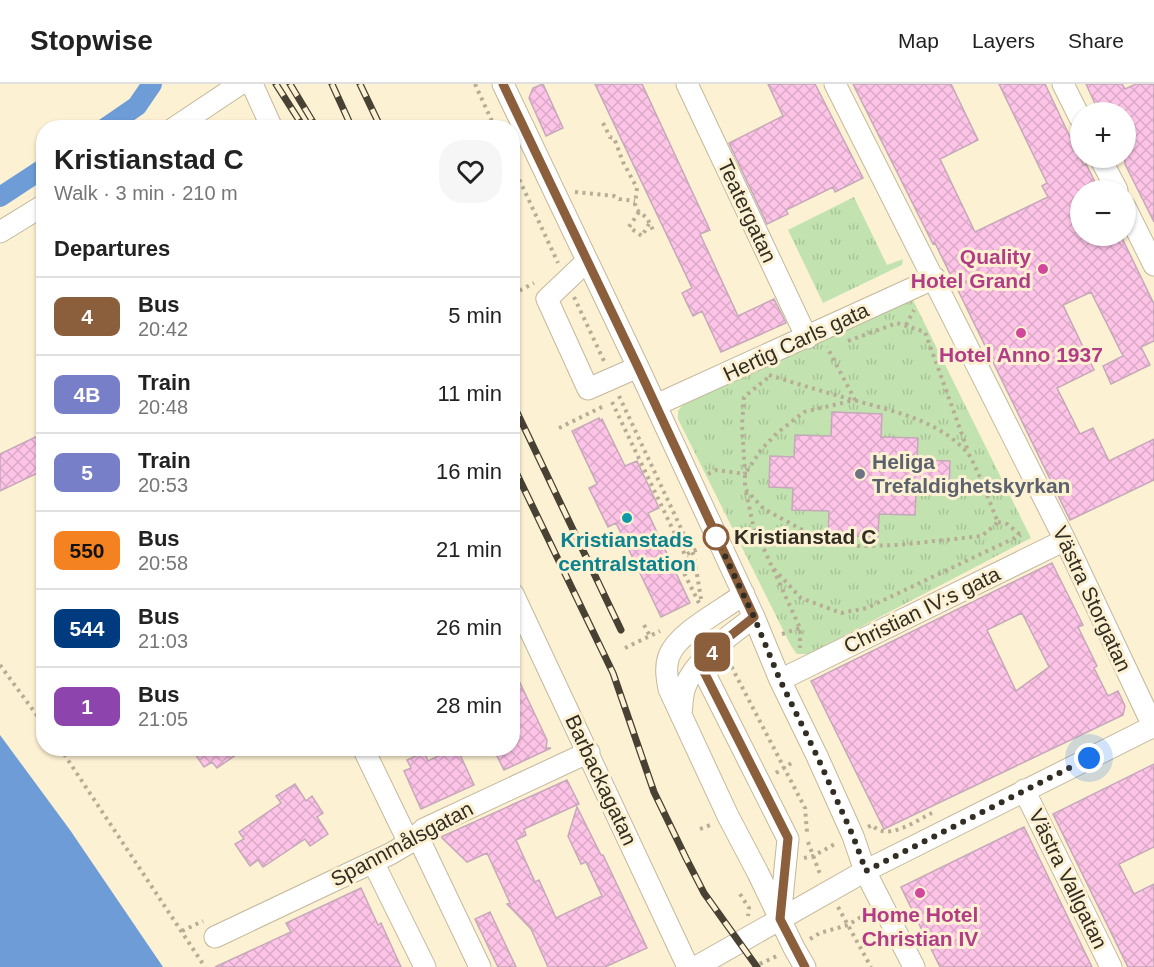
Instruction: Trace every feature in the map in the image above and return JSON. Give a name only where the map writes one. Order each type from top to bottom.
[{"type":"street","points":[[186,120],[240,84]]},
{"type":"street","points":[[252,84],[268,120]]},
{"type":"street","points":[[503,84],[520,120]]},
{"type":"street","name":"Teatergatan","points":[[687,84],[819,343]]},
{"type":"street","name":"Västra Storgatan","points":[[835,84],[935,278],[1065,540],[1154,727]]},
{"type":"street","points":[[1063,84],[1072,102]]},
{"type":"street","points":[[520,120],[744,594],[780,680],[853,836],[866,871],[914,967]]},
{"type":"street","points":[[0,232],[36,210]]},
{"type":"street","points":[[1136,229],[1154,265]]},
{"type":"street","points":[[587,261],[547,299],[588,389],[638,367]]},
{"type":"street","name":"Hertig Carls gata","points":[[656,405],[742,367],[819,343],[935,278]]},
{"type":"street","name":"Christian IV:s gata","points":[[780,680],[1065,540]]},
{"type":"street","points":[[744,594],[685,636],[670,654],[666,664],[669,689],[728,816],[805,967]]},
{"type":"street","name":"Barbackagatan","points":[[520,609],[688,967]]},
{"type":"street","points":[[681,715],[685,687],[692,673],[720,644],[754,617]]},
{"type":"street","points":[[700,664],[788,838],[780,919]]},
{"type":"street","points":[[696,967],[866,871],[1154,727]]},
{"type":"street","name":"Spannmålsgatan","points":[[215,937],[373,862],[413,839],[424,829],[589,752]]},
{"type":"street","points":[[367,756],[480,967]]},
{"type":"street","name":"Västra Vallgatan","points":[[1024,790],[1111,967]]},
{"type":"street","points":[[373,862],[425,967]]},
{"type":"path","points":[[475,84],[491,120]]},
{"type":"path","points":[[603,123],[610,137],[614,138],[637,188],[635,201],[639,212],[650,223],[653,230]]},
{"type":"path","points":[[557,199],[575,192],[614,196],[635,201]]},
{"type":"path","points":[[639,212],[629,227],[642,236],[650,223]]},
{"type":"path","points":[[855,400],[819,343],[897,323],[925,332],[968,452],[998,522]]},
{"type":"path","points":[[742,367],[911,416],[948,435],[968,452]]},
{"type":"path","points":[[781,371],[744,397],[742,425],[745,489],[753,525],[800,628],[799,670]]},
{"type":"path","points":[[612,402],[691,566],[683,570],[703,610],[696,561],[620,398]]},
{"type":"path","points":[[745,474],[761,450],[777,433],[804,412],[855,400]]},
{"type":"path","points":[[691,482],[716,470],[745,474]]},
{"type":"path","points":[[745,489],[764,510],[810,534],[858,546],[898,545],[982,536],[998,522]]},
{"type":"path","points":[[998,522],[1007,524],[1041,552]]},
{"type":"path","points":[[772,567],[801,598],[841,613],[867,608],[1021,535]]},
{"type":"path","points":[[686,555],[700,548]]},
{"type":"path","points":[[644,624],[650,636]]},
{"type":"path","points":[[625,648],[660,631]]},
{"type":"path","points":[[720,644],[805,808],[807,842],[830,890]]},
{"type":"path","points":[[0,665],[36,715]]},
{"type":"path","points":[[65,756],[205,967]]},
{"type":"path","points":[[771,777],[793,762]]},
{"type":"path","points":[[867,814],[872,825],[881,832],[890,832],[933,812]]},
{"type":"path","points":[[813,856],[872,825]]},
{"type":"path","points":[[740,894],[749,908],[746,919]]},
{"type":"path","points":[[848,924],[871,967]]},
{"type":"green space","points":[[854,197],[887,265],[903,259],[902,265],[823,303],[788,230]]},
{"type":"green space","points":[[911,296],[1031,538],[809,654],[797,654],[678,419],[678,411],[684,403]]},
{"type":"water","points":[[0,735],[70,830],[163,967],[0,967]]},
{"type":"building","points":[[543,84],[563,128],[546,136],[529,98],[533,88]]},
{"type":"building","points":[[595,84],[642,84],[710,230],[700,234],[738,316],[774,299],[786,323],[721,352],[702,311],[693,316],[682,293],[692,288]]},
{"type":"building","points":[[768,84],[815,84],[863,178],[835,192],[833,187],[786,210],[788,214],[767,224],[729,143],[783,116]]},
{"type":"building","points":[[853,84],[951,84],[978,140],[940,159],[975,232],[1048,197],[1042,186],[1047,183],[999,84],[1045,84],[1070,137],[1070,168],[1088,168],[1094,180],[1070,180],[1070,246],[1126,246],[1154,304],[1154,341],[1141,347],[1150,365],[1111,384],[1103,366],[1123,356],[1091,292],[1063,305],[1094,370],[1057,388],[1080,434],[1093,428],[1109,461],[1154,439],[1154,480],[1070,520],[935,243],[933,244]]},
{"type":"building","points":[[1086,84],[1122,84],[1125,89],[1136,84],[1154,84],[1154,222],[1136,186],[1136,180],[1133,180],[1127,168],[1136,168],[1136,102],[1094,102]]},
{"type":"building","name":"Heliga Trefaldighetskyrkan","points":[[832,412],[882,414],[881,437],[918,438],[917,460],[950,461],[949,494],[916,493],[915,515],[879,514],[878,537],[828,535],[829,511],[792,510],[793,488],[769,487],[770,456],[794,457],[795,435],[831,436]]},
{"type":"building","name":"Kristianstads centralstation","points":[[599,418],[600,421],[602,419],[625,466],[637,461],[659,508],[648,513],[690,603],[661,617],[616,523],[608,527],[589,488],[597,484],[572,431]]},
{"type":"building","points":[[36,437],[36,474],[0,491],[0,454]]},
{"type":"building","points":[[1052,563],[1083,625],[1078,627],[1097,666],[1094,668],[1108,696],[1118,691],[1125,706],[1123,715],[884,829],[811,681]],"holes":[[[1022,613],[1049,667],[1016,691],[987,630]]]},
{"type":"building","points":[[520,683],[547,740],[546,748],[551,748],[504,770],[497,756],[520,756]]},
{"type":"building","points":[[196,756],[234,756],[217,768],[212,762],[204,767]]},
{"type":"building","points":[[416,756],[426,756],[428,761],[438,756],[461,756],[474,785],[421,809],[404,771],[411,768],[407,760]]},
{"type":"building","points":[[1154,764],[1154,847],[1119,864],[1134,894],[1154,884],[1154,967],[1128,967],[1053,814]]},
{"type":"building","points":[[567,780],[579,804],[524,829],[526,835],[516,840],[535,882],[539,880],[556,918],[602,896],[586,862],[581,864],[568,836],[577,807],[603,855],[647,948],[605,967],[548,967],[531,929],[507,904],[510,903],[487,853],[467,862],[441,837]]},
{"type":"building","points":[[295,784],[306,801],[312,796],[323,813],[317,817],[328,834],[310,846],[305,839],[263,867],[258,860],[250,866],[235,844],[244,839],[239,832],[281,803],[276,796]]},
{"type":"building","points":[[1024,827],[1092,967],[940,967],[901,887]]},
{"type":"building","points":[[361,888],[378,925],[381,923],[401,967],[215,967],[291,932],[286,923]]},
{"type":"building","points":[[490,912],[516,967],[498,967],[475,919]]},
{"type":"waterway","points":[[117,120],[137,106],[152,84]]},
{"type":"waterway","points":[[0,197],[36,173]]},
{"type":"railway","points":[[276,84],[299,120]]},
{"type":"railway","points":[[290,84],[312,120]]},
{"type":"railway","points":[[332,84],[348,120]]},
{"type":"railway","points":[[360,84],[377,120]]},
{"type":"railway","points":[[520,419],[621,630]]},
{"type":"railway","points":[[520,480],[613,673],[654,792],[686,858],[704,893],[757,967]]},
{"type":"bus line","name":"4","points":[[503,84],[754,617],[720,644],[700,664],[765,797],[788,838],[780,919],[805,967]]},
{"type":"place","name":"Quality Hotel Grand","points":[[1043,269]]},
{"type":"place","name":"Hotel Anno 1937","points":[[1021,333]]},
{"type":"place","name":"Heliga Trefaldighetskyrkan","points":[[860,474]]},
{"type":"place","name":"Kristianstads centralstation","points":[[627,518]]},
{"type":"place","name":"Kristianstad C","points":[[716,537]]},
{"type":"place","name":"Home Hotel Christian IV","points":[[920,893]]},
{"type":"route","points":[[716,537],[853,836],[866,871],[1089,758]]}]
